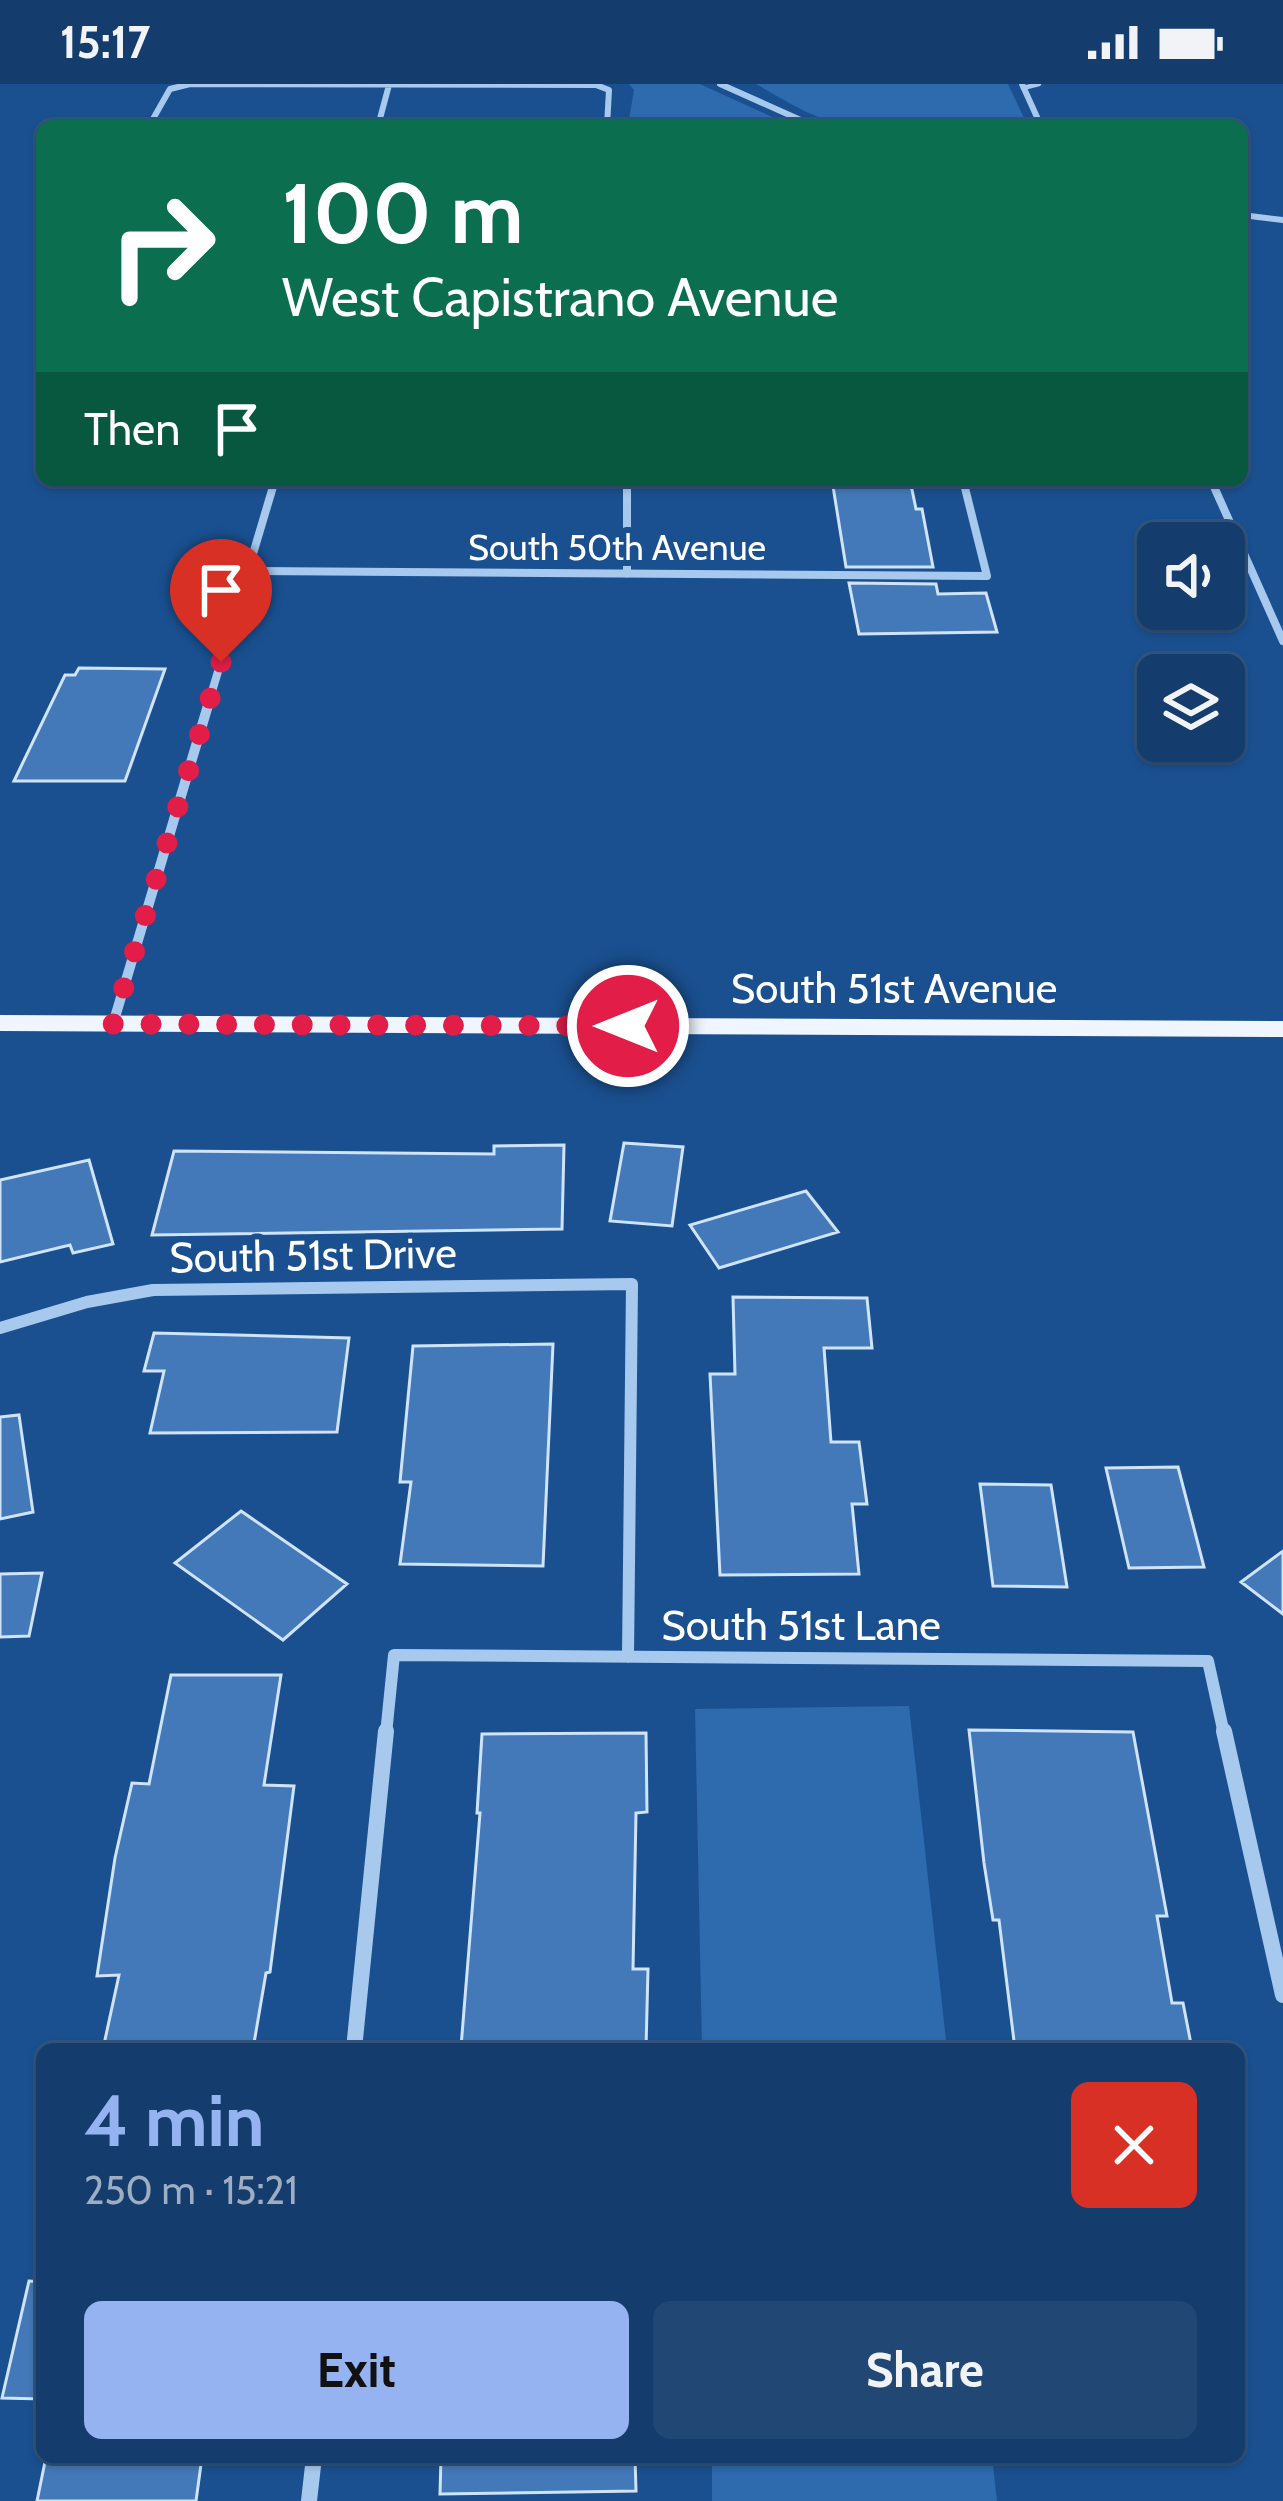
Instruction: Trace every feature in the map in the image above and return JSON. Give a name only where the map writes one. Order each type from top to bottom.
[{"type":"main road","name":"South 51st Avenue","points":[[0,1023],[1283,1029]]},
{"type":"street","points":[[720,84],[801,120]]},
{"type":"street","points":[[380,120],[389,85]]},
{"type":"street","points":[[152,120],[170,89],[177,86],[389,85],[603,86],[609,90],[608,120]]},
{"type":"street","points":[[1022,86],[1038,120]]},
{"type":"street","points":[[1248,215],[1283,220]]},
{"type":"street","points":[[113,1024],[273,486]]},
{"type":"street","points":[[627,486],[627,574]]},
{"type":"street","name":"South 50th Avenue","points":[[248,571],[986,576],[965,486]]},
{"type":"street","points":[[1214,486],[1283,641]]},
{"type":"street","name":"South 51st Drive","points":[[0,1328],[87,1302],[153,1290],[632,1284],[628,1657]]},
{"type":"street","name":"South 51st Lane","points":[[355,2043],[394,1655],[1208,1661],[1283,1995]]},
{"type":"street","points":[[309,2501],[313,2463]]},
{"type":"lane","points":[[1022,86],[1039,84]]},
{"type":"shaded area","points":[[629,84],[700,84],[779,120],[629,119],[634,90]]},
{"type":"shaded area","points":[[756,84],[1008,84],[1024,118],[828,120]]},
{"type":"shaded area","points":[[909,1706],[946,2043],[702,2043],[695,1709]]},
{"type":"shaded area","points":[[712,2463],[993,2463],[997,2501],[712,2501]]},
{"type":"building","points":[[833,486],[911,486],[916,509],[922,509],[933,567],[846,567]]},
{"type":"building","points":[[849,583],[936,584],[938,594],[986,593],[997,632],[859,634]]},
{"type":"building","points":[[79,668],[165,669],[125,781],[14,781],[65,675],[75,675]]},
{"type":"building","points":[[624,1143],[683,1147],[672,1226],[610,1221]]},
{"type":"building","points":[[564,1145],[562,1229],[152,1235],[174,1151],[494,1154],[494,1146]]},
{"type":"building","points":[[89,1160],[113,1244],[73,1253],[70,1245],[0,1262],[0,1180]]},
{"type":"building","points":[[806,1191],[838,1232],[719,1268],[690,1225]]},
{"type":"building","points":[[733,1297],[867,1298],[872,1348],[824,1348],[831,1442],[859,1442],[867,1504],[852,1504],[859,1574],[720,1575],[710,1374],[735,1374]]},
{"type":"building","points":[[154,1333],[349,1338],[337,1432],[150,1433],[164,1371],[144,1371]]},
{"type":"building","points":[[553,1344],[543,1566],[400,1564],[411,1482],[400,1482],[413,1346]]},
{"type":"building","points":[[19,1415],[33,1512],[0,1519],[0,1417]]},
{"type":"building","points":[[1178,1467],[1204,1567],[1129,1568],[1106,1468]]},
{"type":"building","points":[[980,1484],[1051,1485],[1067,1587],[993,1586]]},
{"type":"building","points":[[241,1511],[347,1584],[283,1640],[175,1563]]},
{"type":"building","points":[[1283,1551],[1283,1614],[1241,1582]]},
{"type":"building","points":[[42,1573],[29,1636],[0,1637],[0,1574]]},
{"type":"building","points":[[171,1675],[281,1675],[264,1785],[294,1786],[270,1972],[266,1973],[254,2043],[104,2043],[119,1975],[97,1976],[115,1858],[132,1783],[149,1784]]},
{"type":"building","points":[[969,1730],[1133,1732],[1167,1916],[1157,1916],[1172,2003],[1183,2003],[1191,2043],[1014,2043],[999,1920],[993,1920]]},
{"type":"building","points":[[646,1733],[647,1812],[636,1813],[633,1969],[648,1969],[646,2043],[461,2043],[482,1734]]},
{"type":"building","points":[[29,2281],[36,2282],[36,2399],[2,2398]]},
{"type":"building","points":[[45,2463],[201,2463],[196,2501],[37,2501]]},
{"type":"building","points":[[441,2463],[635,2463],[636,2491],[440,2494]]},
{"type":"route","points":[[221,662],[113,1024],[628,1026]]}]
